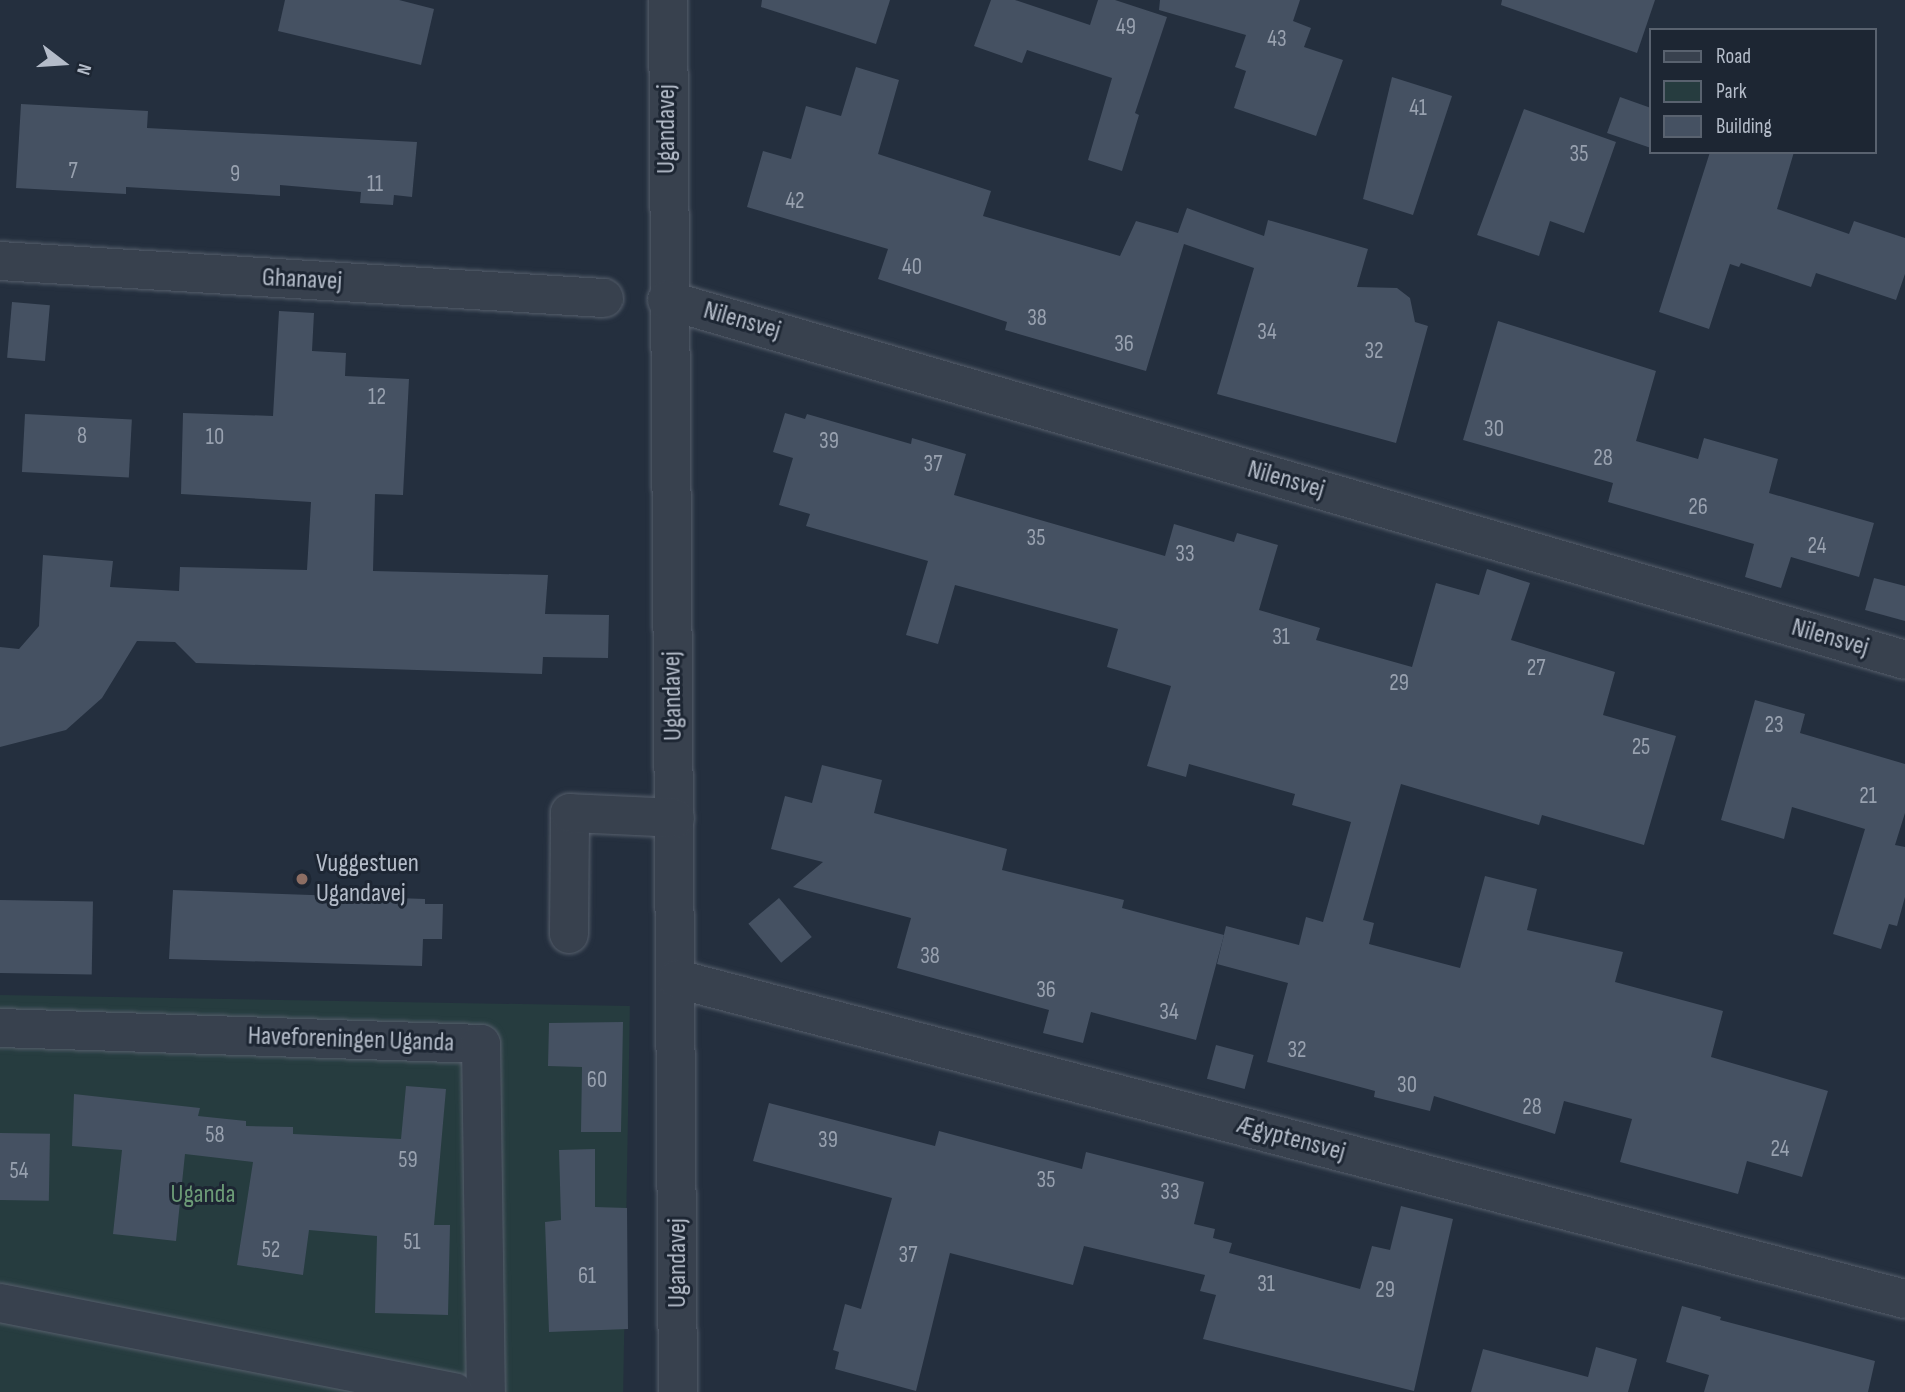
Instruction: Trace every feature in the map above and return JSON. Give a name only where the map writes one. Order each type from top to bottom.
[{"type":"street","name":"Ugandavej","points":[[668,0],[667,299],[677,979],[678,1392]]},
{"type":"street","name":"Ghanavej","points":[[0,261],[604,298]]},
{"type":"street","name":"Nilensvej","points":[[667,299],[1905,660]]},
{"type":"street","points":[[569,934],[570,813],[675,817]]},
{"type":"street","name":"Ægyptensvej","points":[[677,979],[1905,1299]]},
{"type":"street","name":"Haveforeningen Uganda","points":[[0,1028],[481,1044],[486,1392]]},
{"type":"street","points":[[0,1303],[454,1392]]},
{"type":"green space","name":"Uganda","points":[[0,995],[630,1006],[623,1392],[0,1392]]},
{"type":"building","points":[[285,0],[399,0],[434,9],[421,65],[278,31]]},
{"type":"building","points":[[762,0],[890,0],[876,44],[761,7]]},
{"type":"building","points":[[991,0],[1015,0],[1090,25],[1098,0],[1115,0],[1167,17],[1135,113],[1139,115],[1122,171],[1088,160],[1112,78],[1027,50],[1022,63],[974,46]]},
{"type":"building","points":[[1160,0],[1300,0],[1293,21],[1311,28],[1304,47],[1343,60],[1316,136],[1234,108],[1246,71],[1235,67],[1246,35],[1159,10]]},
{"type":"building","points":[[1502,0],[1655,0],[1637,53],[1501,5]]},
{"type":"building","points":[[856,67],[899,80],[878,154],[991,191],[983,216],[1120,256],[1136,221],[1178,233],[1187,208],[1264,236],[1268,220],[1368,249],[1357,287],[1397,288],[1410,298],[1415,322],[1428,326],[1396,443],[1217,394],[1254,268],[1184,244],[1146,371],[1005,330],[1007,322],[878,279],[888,249],[747,207],[763,151],[791,159],[806,106],[841,116]]},
{"type":"building","points":[[1392,77],[1452,96],[1413,215],[1363,199]]},
{"type":"building","points":[[1620,97],[1650,108],[1650,148],[1607,133]]},
{"type":"building","points":[[21,104],[148,111],[147,128],[417,142],[412,197],[394,195],[393,205],[360,203],[361,192],[280,185],[280,196],[126,187],[126,194],[16,188]]},
{"type":"building","points":[[1524,109],[1616,142],[1584,233],[1550,221],[1539,256],[1477,235]]},
{"type":"building","points":[[1709,154],[1793,154],[1777,209],[1849,234],[1854,221],[1905,238],[1905,274],[1896,300],[1816,273],[1811,287],[1741,263],[1739,267],[1730,264],[1709,329],[1659,312]]},
{"type":"building","points":[[12,302],[50,305],[45,361],[7,358]]},
{"type":"building","points":[[279,311],[314,313],[312,351],[346,353],[345,376],[409,379],[403,495],[375,494],[373,571],[548,575],[545,614],[609,615],[608,658],[543,657],[542,674],[196,663],[175,642],[137,641],[102,698],[66,730],[0,747],[0,647],[19,649],[39,626],[43,555],[113,561],[110,587],[179,591],[180,567],[307,570],[311,502],[181,494],[183,413],[273,416]]},
{"type":"building","points":[[1498,321],[1656,371],[1636,441],[1698,459],[1704,438],[1778,459],[1769,493],[1874,523],[1859,577],[1791,557],[1781,588],[1745,577],[1754,544],[1608,502],[1613,483],[1463,440]]},
{"type":"building","points":[[785,413],[805,419],[807,414],[911,444],[912,438],[966,454],[954,495],[1165,556],[1174,524],[1234,542],[1237,533],[1278,545],[1259,610],[1320,628],[1316,640],[1412,667],[1436,583],[1479,595],[1487,569],[1530,583],[1511,640],[1615,672],[1603,715],[1676,736],[1644,845],[1542,815],[1539,825],[1401,784],[1363,920],[1374,923],[1369,944],[1460,968],[1485,876],[1537,889],[1527,930],[1623,952],[1615,982],[1723,1011],[1711,1057],[1828,1091],[1802,1177],[1747,1161],[1738,1194],[1620,1162],[1632,1119],[1564,1101],[1555,1134],[1434,1096],[1430,1111],[1374,1097],[1375,1091],[1267,1062],[1288,983],[1217,964],[1226,926],[1299,945],[1306,917],[1323,922],[1351,822],[1292,805],[1295,794],[1189,764],[1186,777],[1147,766],[1171,686],[1107,667],[1118,629],[955,585],[938,644],[906,635],[928,561],[806,526],[810,514],[779,505],[793,458],[773,452]]},
{"type":"building","points":[[25,414],[132,420],[129,478],[22,472]]},
{"type":"building","points":[[1874,578],[1905,586],[1905,621],[1865,610]]},
{"type":"building","points":[[1755,700],[1805,714],[1800,733],[1905,764],[1905,813],[1895,845],[1905,847],[1905,897],[1897,926],[1889,924],[1881,949],[1833,934],[1865,829],[1792,807],[1784,839],[1721,820]]},
{"type":"building","points":[[822,765],[882,780],[874,813],[1007,849],[1002,870],[1124,900],[1122,908],[1224,935],[1196,1040],[1091,1012],[1083,1043],[1043,1033],[1049,1010],[897,968],[911,918],[793,887],[823,862],[771,849],[785,796],[812,803]]},
{"type":"building","points":[[173,890],[425,899],[425,904],[443,904],[442,939],[423,939],[422,966],[169,959]]},
{"type":"building","points":[[779,898],[812,937],[781,963],[748,924]]},
{"type":"building","points":[[0,900],[93,902],[92,975],[0,973]]},
{"type":"building","points":[[623,1022],[621,1132],[581,1132],[582,1067],[548,1066],[549,1023]]},
{"type":"building","points":[[1216,1045],[1254,1055],[1245,1089],[1207,1079]]},
{"type":"building","points":[[406,1086],[446,1089],[434,1225],[450,1225],[448,1315],[375,1313],[377,1236],[309,1230],[303,1275],[237,1265],[253,1162],[185,1154],[176,1241],[113,1234],[122,1150],[72,1146],[74,1094],[200,1108],[198,1116],[246,1121],[246,1126],[293,1127],[293,1134],[401,1139]]},
{"type":"building","points":[[769,1103],[935,1146],[939,1131],[1082,1169],[1086,1152],[1204,1182],[1194,1224],[1215,1229],[1213,1238],[1232,1243],[1229,1253],[1360,1289],[1372,1246],[1390,1250],[1401,1206],[1453,1219],[1414,1391],[1203,1339],[1216,1295],[1200,1291],[1205,1275],[1084,1246],[1073,1285],[950,1253],[916,1391],[835,1369],[839,1352],[833,1350],[845,1304],[861,1309],[892,1198],[753,1161]]},
{"type":"building","points":[[0,1133],[50,1134],[49,1201],[0,1200]]},
{"type":"building","points":[[595,1149],[595,1207],[627,1208],[628,1329],[549,1332],[545,1222],[561,1220],[559,1150]]},
{"type":"building","points":[[1682,1306],[1721,1317],[1720,1320],[1875,1361],[1868,1392],[1704,1392],[1709,1375],[1666,1362]]},
{"type":"building","points":[[1596,1347],[1637,1359],[1628,1392],[1471,1392],[1483,1349],[1588,1377]]},
{"type":"place","name":"Vuggestuen Ugandavej","points":[[302,879]]}]
